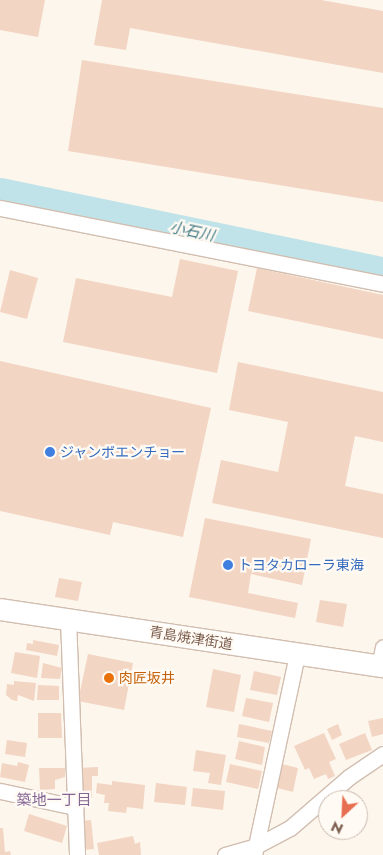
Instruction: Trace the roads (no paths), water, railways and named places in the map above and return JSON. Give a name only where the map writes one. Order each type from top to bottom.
[{"type":"main road","name":"青島焼津街道","points":[[0,609],[297,654],[382,660]]},
{"type":"street","points":[[0,208],[383,284]]},
{"type":"street","points":[[68,619],[77,855]]},
{"type":"street","points":[[255,850],[297,654]]},
{"type":"street","points":[[225,855],[255,850],[290,828],[349,777],[383,754]]},
{"type":"street","points":[[0,790],[75,807]]},
{"type":"waterway","name":"小石川","points":[[0,192],[383,271]]},
{"type":"place","name":"ジャンボエンチョー","points":[[50,452]]},
{"type":"place","name":"トヨタカローラ東海","points":[[228,565]]},
{"type":"place","name":"肉匠坂井","points":[[109,678]]},
{"type":"district","name":"築地一丁目","points":[[54,801]]}]
